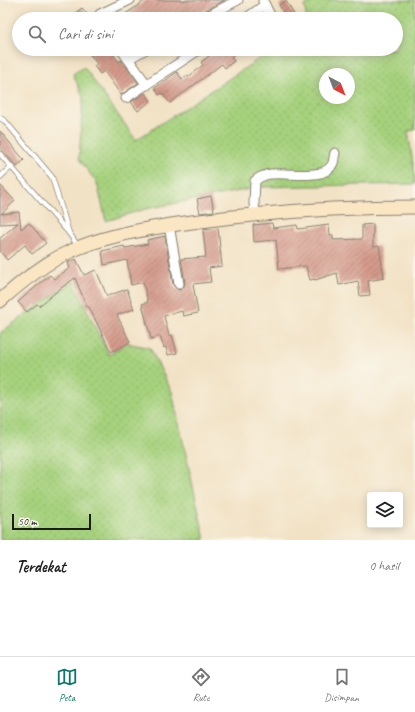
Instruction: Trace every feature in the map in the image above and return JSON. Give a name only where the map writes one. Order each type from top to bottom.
[{"type":"street","points":[[104,12],[128,0]]},
{"type":"street","points":[[215,12],[238,0]]},
{"type":"street","points":[[253,12],[264,3],[268,12]]},
{"type":"street","points":[[126,56],[147,85]]},
{"type":"street","points":[[128,59],[133,56]]},
{"type":"street","points":[[126,98],[190,56]]},
{"type":"street","points":[[255,214],[255,181],[266,175],[311,175],[323,173],[333,162],[335,153]]},
{"type":"street","points":[[0,300],[40,268],[79,248],[123,235],[169,225],[255,214],[312,209],[415,207]]},
{"type":"street","points":[[169,225],[179,284]]},
{"type":"lane","points":[[0,118],[5,121],[52,177],[69,233]]},
{"type":"lane","points":[[0,154],[69,233],[79,248]]},
{"type":"lane","points":[[0,177],[11,167]]},
{"type":"green space","points":[[316,0],[415,0],[415,130],[408,131],[415,184],[261,187],[145,209],[106,221],[97,183],[79,159],[83,97],[73,74],[84,67],[136,140],[263,56],[403,56],[403,12],[305,12],[304,6]]},
{"type":"green space","points":[[73,281],[109,355],[127,343],[150,348],[172,392],[205,540],[0,540],[0,333]]},
{"type":"building","points":[[146,0],[225,0],[202,12],[128,12]]},
{"type":"building","points":[[286,1],[293,12],[283,12],[279,5]]},
{"type":"building","points":[[82,8],[85,12],[77,12]]},
{"type":"building","points":[[91,56],[114,56],[119,62],[121,60],[138,83],[121,95],[104,71],[100,74],[94,66],[97,64]]},
{"type":"building","points":[[209,56],[232,56],[231,57],[234,61],[225,68],[222,64],[170,103],[162,93],[159,95],[155,88],[177,72],[182,79],[187,75],[188,77],[203,65],[201,62]]},
{"type":"building","points":[[145,93],[151,101],[138,111],[131,102]]},
{"type":"building","points":[[0,131],[24,160],[17,167],[0,148]]},
{"type":"building","points":[[0,185],[15,201],[1,214],[19,212],[21,229],[29,223],[46,243],[32,254],[25,245],[7,260],[0,251],[0,238],[18,223],[0,224]]},
{"type":"building","points":[[211,196],[214,211],[200,213],[197,199]]},
{"type":"building","points":[[272,223],[273,228],[297,225],[298,229],[329,225],[330,235],[333,235],[333,240],[362,239],[362,225],[373,224],[373,247],[379,246],[384,278],[368,281],[370,295],[360,296],[358,281],[339,285],[337,273],[315,280],[310,280],[306,266],[279,269],[276,240],[254,242],[253,225]]},
{"type":"building","points":[[218,228],[222,266],[209,268],[211,282],[193,284],[198,313],[183,316],[182,311],[164,316],[169,336],[172,335],[177,353],[168,355],[166,347],[164,348],[160,336],[151,339],[142,304],[148,302],[143,282],[131,285],[127,260],[104,265],[102,251],[124,246],[125,248],[148,244],[147,240],[165,236],[173,285],[180,290],[185,283],[181,259],[206,257],[203,230]]},
{"type":"building","points":[[76,259],[84,275],[96,270],[107,296],[127,289],[134,309],[117,315],[130,342],[111,352],[89,307],[87,307],[75,278],[39,306],[37,304],[27,312],[18,302],[50,275],[54,279],[70,268],[68,263]]}]
